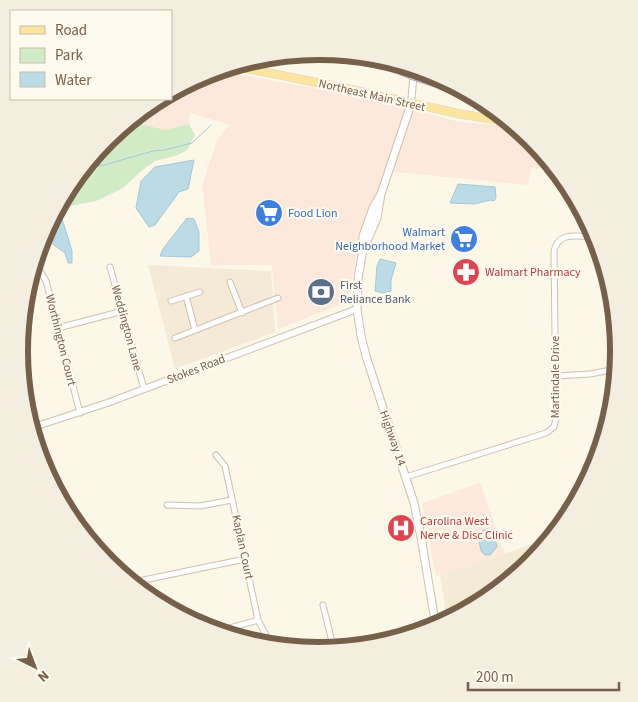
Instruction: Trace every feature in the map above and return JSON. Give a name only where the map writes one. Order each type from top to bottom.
[{"type":"main road","name":"Northeast Main Street","points":[[246,68],[340,87],[411,104],[495,119]]},
{"type":"main road","name":"Highway 14","points":[[411,104],[382,194],[373,208],[363,236],[363,250],[358,278],[357,309],[364,352],[406,477],[421,537],[435,618]]},
{"type":"street","points":[[411,104],[414,75]]},
{"type":"street","name":"Martindale Drive","points":[[406,477],[547,432],[554,427],[556,421],[554,255],[556,243],[559,239],[566,236],[587,237]]},
{"type":"street","name":"Weddington Lane","points":[[110,267],[144,389]]},
{"type":"street","name":"Worthington Court","points":[[39,269],[46,281],[80,413]]},
{"type":"street","points":[[230,282],[242,313]]},
{"type":"street","points":[[171,301],[200,292]]},
{"type":"street","points":[[186,296],[196,330]]},
{"type":"street","points":[[175,338],[278,298]]},
{"type":"street","name":"Stokes Road","points":[[37,427],[80,413],[357,309]]},
{"type":"street","points":[[58,328],[123,311]]},
{"type":"street","points":[[556,376],[590,374],[610,370]]},
{"type":"street","name":"Kaplan Court","points":[[216,455],[225,466],[258,620],[266,638]]},
{"type":"street","points":[[167,505],[200,506],[232,500]]},
{"type":"street","points":[[140,581],[245,559]]},
{"type":"street","points":[[323,605],[332,642]]},
{"type":"street","points":[[229,628],[258,620]]},
{"type":"shaded area","points":[[231,73],[369,98],[459,122],[503,125],[525,145],[546,169],[531,168],[528,185],[396,172],[383,176],[356,258],[347,302],[278,329],[272,265],[211,265],[202,185],[217,140],[230,125],[190,113],[189,124],[165,130],[138,123],[173,99],[207,82]]},
{"type":"shaded area","points":[[148,265],[271,271],[275,332],[175,369]]},
{"type":"shaded area","points":[[480,483],[505,554],[436,576],[422,503]]},
{"type":"shaded area","points":[[539,542],[525,557],[496,582],[465,603],[446,613],[440,575]]},
{"type":"green space","points":[[138,123],[165,130],[189,124],[195,135],[187,150],[178,155],[155,161],[123,188],[96,201],[66,207],[100,159],[108,150],[116,147],[119,140]]},
{"type":"water","points":[[194,160],[188,189],[179,192],[155,225],[149,227],[136,208],[141,181],[155,167]]},
{"type":"water","points":[[458,184],[495,187],[496,198],[494,201],[474,204],[450,203]]},
{"type":"water","points":[[61,216],[72,251],[72,263],[68,263],[65,253],[49,241]]},
{"type":"water","points":[[187,218],[194,219],[199,232],[199,251],[191,257],[160,256],[163,249]]},
{"type":"water","points":[[380,259],[396,263],[391,280],[391,291],[383,293],[375,291],[377,266]]},
{"type":"water","points":[[487,529],[493,530],[497,547],[490,555],[485,555],[481,551],[478,535]]},
{"type":"waterway","points":[[94,166],[192,143],[211,125]]},
{"type":"railway","points":[[385,67],[413,79],[448,90]]},
{"type":"place","name":"Food Lion","points":[[269,213]]},
{"type":"place","name":"Walmart Neighborhood Market","points":[[464,239]]},
{"type":"place","name":"Walmart Pharmacy","points":[[466,272]]},
{"type":"place","name":"First Reliance Bank","points":[[321,292]]},
{"type":"place","name":"Carolina West Nerve & Disc Clinic","points":[[401,528]]}]
